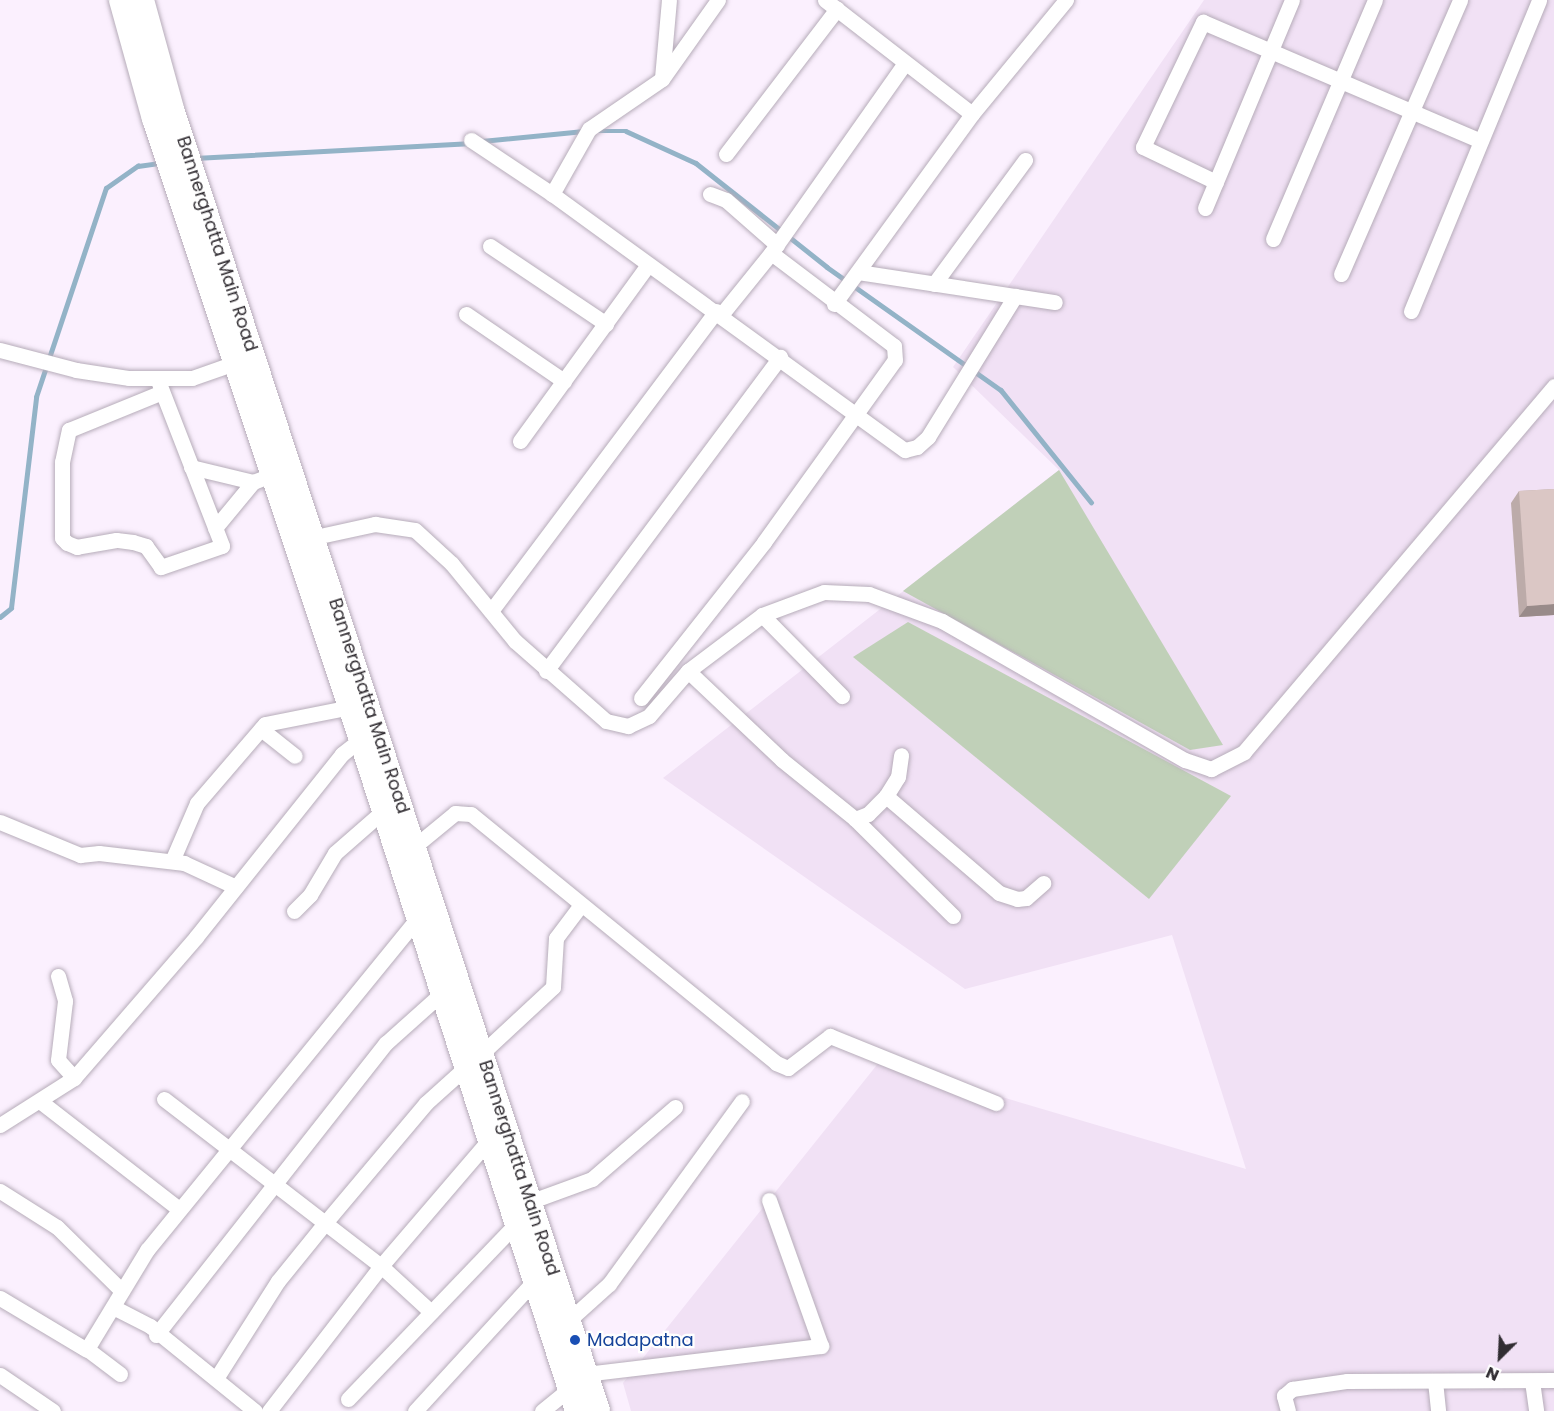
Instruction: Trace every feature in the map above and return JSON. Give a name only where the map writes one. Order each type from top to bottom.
[{"type":"main road","points":[[121,0],[179,161],[245,360],[262,478],[304,539],[351,707],[369,735],[383,811],[417,919],[442,993],[474,1060],[490,1139],[535,1280],[577,1381],[577,1411]]},
{"type":"main road","name":"Bannerghatta Main Road","points":[[142,0],[179,161]]},
{"type":"main road","name":"Bannerghatta Main Road","points":[[245,360],[369,735],[415,846],[474,1060],[529,1202],[568,1321],[577,1381],[598,1411]]},
{"type":"street","points":[[662,79],[669,0]]},
{"type":"street","points":[[552,194],[589,129],[662,79],[718,0]]},
{"type":"street","points":[[834,304],[972,114],[1066,0]]},
{"type":"street","points":[[1205,208],[1292,0]]},
{"type":"street","points":[[1273,239],[1375,0]]},
{"type":"street","points":[[1341,274],[1460,0]]},
{"type":"street","points":[[1412,311],[1539,0]]},
{"type":"street","points":[[726,154],[831,5],[972,114]]},
{"type":"street","points":[[1216,182],[1143,147],[1203,22],[1481,141]]},
{"type":"street","points":[[491,610],[719,313],[774,249],[905,63]]},
{"type":"street","points":[[471,140],[552,194],[647,266],[719,313],[780,357],[853,416],[905,450],[917,447],[928,437],[1015,296]]},
{"type":"street","points":[[934,284],[1025,160]]},
{"type":"street","points":[[641,698],[764,542],[895,360],[894,346],[834,304],[774,249],[726,200],[710,194]]},
{"type":"street","points":[[490,246],[606,324]]},
{"type":"street","points":[[520,441],[647,266]]},
{"type":"street","points":[[858,272],[1055,302]]},
{"type":"street","points":[[466,314],[564,381]]},
{"type":"street","points":[[0,350],[76,370],[160,385]]},
{"type":"street","points":[[546,671],[780,357]]},
{"type":"street","points":[[160,385],[222,546],[161,567],[146,546],[133,542],[116,540],[77,547],[62,538],[62,462],[69,430],[160,385],[192,378],[245,360]]},
{"type":"street","points":[[304,539],[375,524],[415,530],[452,564],[515,641],[546,671],[606,721],[628,726],[649,716],[688,671],[762,615],[824,592],[869,594],[942,621],[1185,760],[1211,769],[1244,752],[1554,386]]},
{"type":"street","points":[[191,467],[262,478]]},
{"type":"street","points":[[215,528],[262,478]]},
{"type":"street","points":[[762,615],[842,696]]},
{"type":"street","points":[[688,671],[782,760],[855,819],[953,916]]},
{"type":"street","points":[[172,861],[197,803],[265,724],[351,707]]},
{"type":"street","points":[[261,729],[295,756]]},
{"type":"street","points":[[0,1125],[41,1102],[74,1078],[369,735]]},
{"type":"street","points":[[855,819],[868,814],[886,796],[898,777],[901,755]]},
{"type":"street","points":[[886,796],[999,893],[1017,899],[1026,898],[1043,883]]},
{"type":"street","points":[[294,911],[310,895],[335,853],[383,811]]},
{"type":"street","points":[[415,846],[456,813],[471,814],[580,906],[776,1063],[788,1068],[830,1036],[996,1103]]},
{"type":"street","points":[[0,822],[80,855],[99,853],[184,863],[236,887]]},
{"type":"street","points":[[217,1377],[278,1281],[426,1102],[554,987],[556,938],[580,906]]},
{"type":"street","points":[[87,1350],[147,1250],[417,919]]},
{"type":"street","points":[[58,976],[65,1001],[58,1060],[74,1078]]},
{"type":"street","points":[[156,1335],[386,1043],[442,993]]},
{"type":"street","points":[[164,1099],[381,1266],[431,1312]]},
{"type":"street","points":[[568,1321],[609,1284],[742,1101]]},
{"type":"street","points":[[41,1102],[179,1209]]},
{"type":"street","points":[[529,1202],[592,1179],[675,1107]]},
{"type":"street","points":[[269,1411],[381,1266],[490,1139]]},
{"type":"street","points":[[0,1191],[57,1227],[122,1291]]},
{"type":"street","points":[[542,1411],[577,1381],[821,1346],[769,1200]]},
{"type":"street","points":[[348,1399],[517,1223]]},
{"type":"street","points":[[415,1411],[535,1280]]},
{"type":"street","points":[[0,1298],[87,1350],[120,1374]]},
{"type":"street","points":[[113,1307],[150,1326],[156,1335],[217,1377],[255,1411]]},
{"type":"street","points":[[0,1376],[53,1411]]},
{"type":"street","points":[[1288,1411],[1284,1396],[1292,1389],[1347,1381],[1554,1380]]},
{"type":"street","points":[[1435,1381],[1438,1411]]},
{"type":"street","points":[[1532,1381],[1536,1411]]},
{"type":"shaded area","points":[[1204,0],[1554,0],[1554,1411],[631,1411],[623,1383],[880,1061],[1246,1169],[1172,935],[965,989],[663,778],[1059,470],[953,367]]},
{"type":"green space","points":[[1059,470],[1223,745],[1190,750],[903,591]]},
{"type":"green space","points":[[908,622],[1231,796],[1149,899],[853,657]]},
{"type":"building","points":[[1554,489],[1554,604],[1527,606],[1519,491]]},
{"type":"waterway","points":[[482,141],[584,131]]},
{"type":"waterway","points":[[595,131],[626,131],[696,163],[827,267],[1001,390],[1091,502]]},
{"type":"waterway","points":[[195,158],[468,143]]},
{"type":"waterway","points":[[0,617],[11,608],[36,397],[106,188],[138,166],[160,163]]},
{"type":"place","name":"Madapatna","points":[[575,1340]]}]
